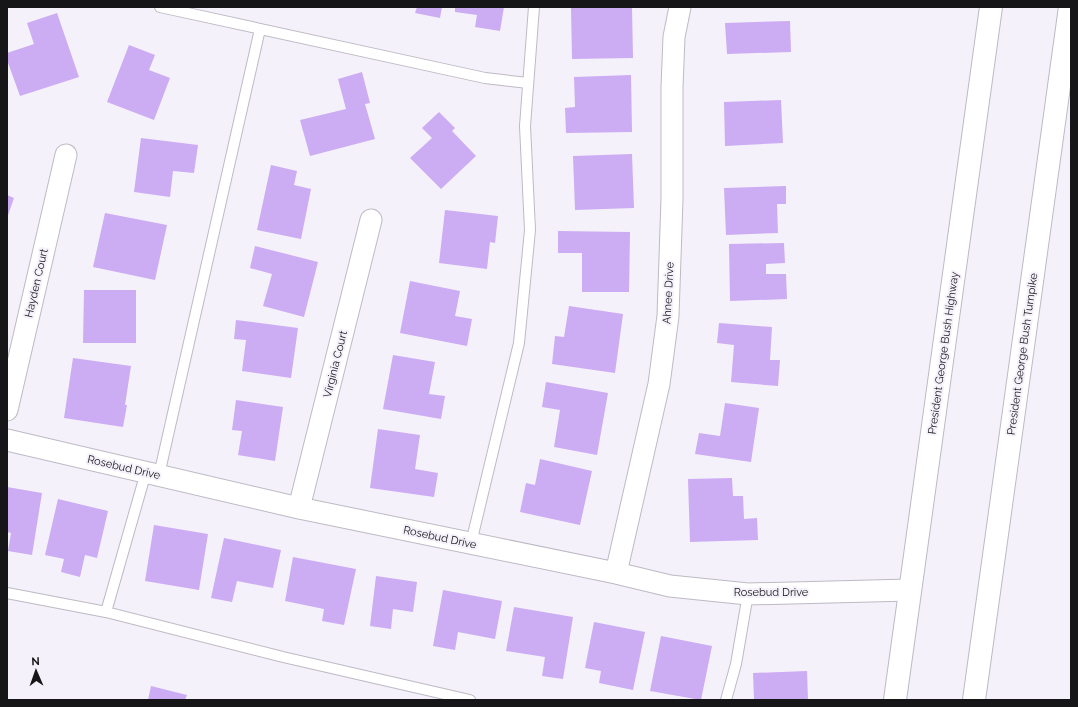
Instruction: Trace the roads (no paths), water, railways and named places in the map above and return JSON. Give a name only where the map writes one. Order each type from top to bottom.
[{"type":"main road","name":"President George Bush Highway","points":[[895,700],[991,7]]},
{"type":"main road","name":"President George Bush Turnpike","points":[[974,700],[1070,7]]},
{"type":"street","name":"Ahnee Drive","points":[[616,574],[659,384],[668,316],[672,199],[672,80],[674,37],[680,7]]},
{"type":"street","name":"Hayden Court","points":[[7,410],[66,155]]},
{"type":"street","name":"Virginia Court","points":[[299,508],[371,220]]},
{"type":"street","name":"Rosebud Drive","points":[[7,440],[299,508],[670,586],[748,594],[910,590]]},
{"type":"lane","points":[[160,7],[485,78],[528,83]]},
{"type":"lane","points":[[471,543],[519,343],[530,230],[525,126],[534,7]]},
{"type":"lane","points":[[106,612],[153,474],[260,29]]},
{"type":"lane","points":[[7,593],[106,612],[284,657],[470,700]]},
{"type":"lane","points":[[726,700],[736,664],[748,594]]}]
